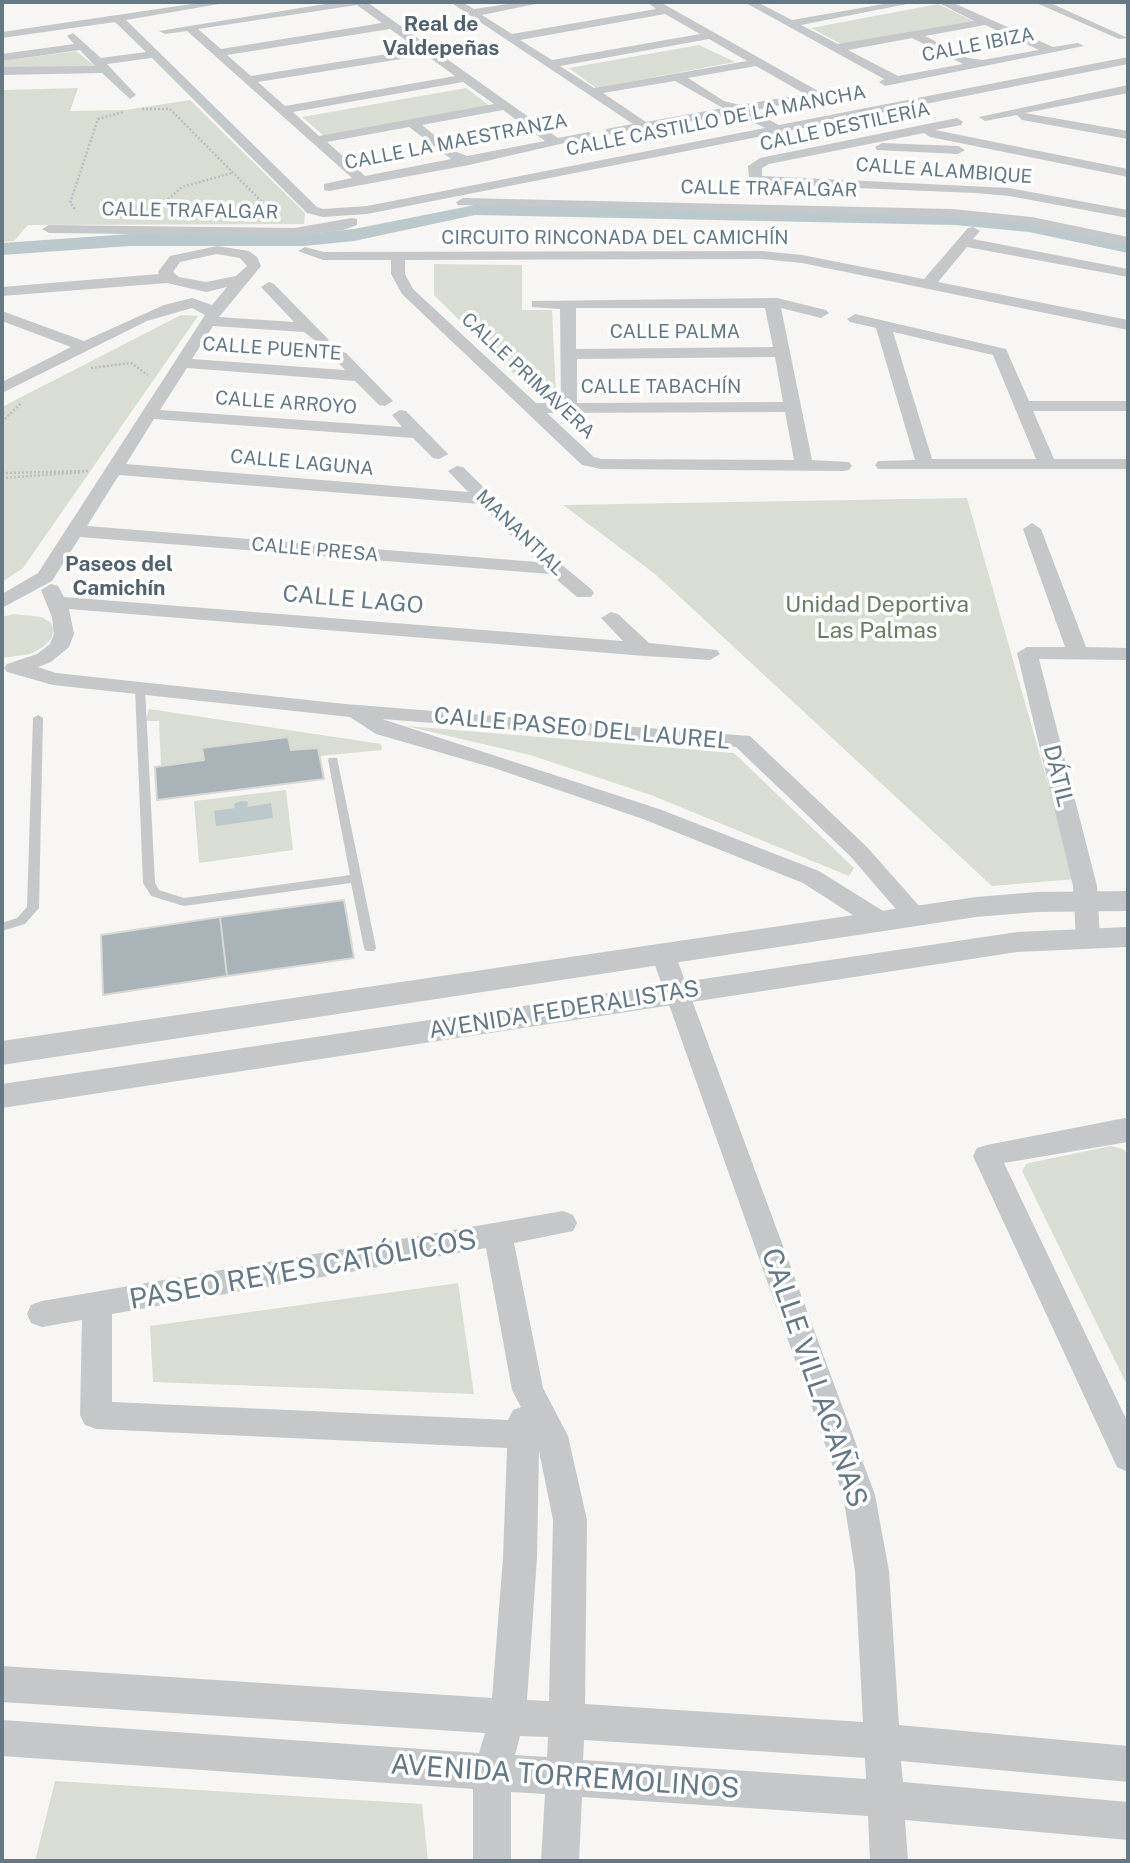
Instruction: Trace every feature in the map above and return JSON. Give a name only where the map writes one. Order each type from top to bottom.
[{"type":"street","points":[[137,15],[142,2]]},
{"type":"street","points":[[2,35],[137,15],[164,4],[226,2]]},
{"type":"street","points":[[165,32],[358,2],[555,142]]},
{"type":"street","points":[[455,2],[644,126]]},
{"type":"street","points":[[472,13],[540,2]]},
{"type":"street","points":[[652,2],[816,95]]},
{"type":"street","points":[[749,2],[836,48],[985,22]]},
{"type":"street","points":[[790,24],[912,2]]},
{"type":"street","points":[[942,2],[1052,51]]},
{"type":"street","points":[[1040,2],[1126,37]]},
{"type":"street","points":[[510,38],[667,10]]},
{"type":"street","points":[[118,18],[312,209]]},
{"type":"street","points":[[218,53],[392,25]]},
{"type":"street","points":[[190,28],[362,180]]},
{"type":"street","points":[[913,34],[1001,85]]},
{"type":"street","points":[[550,64],[713,35]]},
{"type":"street","points":[[1100,42],[1126,37]]},
{"type":"street","points":[[2,58],[78,41],[131,95]]},
{"type":"street","name":"CALLE IBIZA","points":[[836,48],[890,81],[966,64],[983,64],[1077,46]]},
{"type":"street","points":[[2,71],[99,62],[152,50]]},
{"type":"street","points":[[249,79],[427,51]]},
{"type":"street","name":"CALLE CASTILLO DE LA MANCHA","points":[[312,209],[342,214],[367,210],[1128,61]]},
{"type":"street","points":[[590,92],[759,62]]},
{"type":"street","points":[[983,64],[1018,82]]},
{"type":"street","points":[[676,76],[755,133]]},
{"type":"street","points":[[283,110],[465,78]]},
{"type":"street","points":[[611,132],[722,108],[740,109],[845,89]]},
{"type":"street","points":[[985,117],[1128,89]]},
{"type":"street","points":[[1101,94],[1128,99]]},
{"type":"street","points":[[316,140],[505,106]]},
{"type":"street","points":[[740,109],[776,129]]},
{"type":"street","points":[[1008,113],[1128,135]]},
{"type":"street","name":"CALLE DESTILERÍA","points":[[756,187],[755,166],[765,160],[957,122]]},
{"type":"street","points":[[412,123],[449,158],[474,194],[487,202]]},
{"type":"street","points":[[919,130],[1128,173]]},
{"type":"street","name":"CALLE LA MAESTRANZA","points":[[330,187],[449,158],[466,159],[589,136]]},
{"type":"street","points":[[841,145],[1021,153]]},
{"type":"street","points":[[466,159],[532,197],[551,202]]},
{"type":"street","name":"CALLE ALAMBIQUE","points":[[756,187],[975,189],[1021,194],[1128,214]]},
{"type":"street","name":"CALLE TRAFALGAR","points":[[407,202],[551,202],[995,216],[1083,230],[1128,241]]},
{"type":"street","name":"CALLE TRAFALGAR","points":[[49,229],[318,230],[354,221],[367,210]]},
{"type":"street","points":[[928,284],[977,226]]},
{"type":"street","points":[[964,242],[1128,273]]},
{"type":"street","points":[[2,601],[45,577],[211,318],[254,266],[252,260],[232,251],[217,250],[174,259],[165,272],[172,280]]},
{"type":"street","name":"CIRCUITO RINCONADA DEL CAMICHÍN","points":[[305,251],[323,256],[762,255],[802,258],[1128,325]]},
{"type":"street","points":[[398,257],[398,274],[407,291],[421,273],[424,257]]},
{"type":"street","points":[[2,291],[172,280],[206,287],[241,279]]},
{"type":"street","points":[[7,394],[86,347],[142,318],[160,304],[172,280]]},
{"type":"street","points":[[269,287],[321,340]]},
{"type":"street","name":"CALLE PRIMAVERA","points":[[407,291],[588,461],[601,464],[843,466]]},
{"type":"street","points":[[142,318],[192,303],[202,305],[211,318],[306,327]]},
{"type":"street","points":[[772,303],[804,466]]},
{"type":"street","points":[[537,304],[772,303],[821,313]]},
{"type":"street","points":[[568,304],[569,408]]},
{"type":"street","points":[[2,316],[86,347]]},
{"type":"street","points":[[855,319],[1000,352],[1047,464]]},
{"type":"street","points":[[883,326],[925,465]]},
{"type":"street","name":"CALLE PALMA","points":[[569,354],[781,352]]},
{"type":"street","points":[[340,356],[385,401]]},
{"type":"street","name":"CALLE PUENTE","points":[[183,363],[359,376]]},
{"type":"street","points":[[1022,406],[1128,406]]},
{"type":"street","name":"CALLE TABACHÍN","points":[[529,408],[792,407]]},
{"type":"street","name":"CALLE ARROYO","points":[[151,414],[418,433]]},
{"type":"street","points":[[400,415],[439,454]]},
{"type":"street","points":[[884,465],[1128,464]]},
{"type":"street","name":"CALLE LAGUNA","points":[[116,469],[484,499]]},
{"type":"street","name":"MANANTIAL","points":[[457,471],[555,569],[584,593]]},
{"type":"street","points":[[1032,529],[1078,654],[1128,654]]},
{"type":"street","name":"CALLE PRESA","points":[[75,531],[555,569]]},
{"type":"street","points":[[10,668],[44,657],[59,647],[64,634],[56,603],[45,577]]},
{"type":"street","name":"CALLE LAGO","points":[[56,603],[106,604],[710,654]]},
{"type":"street","points":[[611,618],[645,650]]},
{"type":"street","name":"DÁTIL","points":[[1078,654],[1027,653],[1086,900],[1088,938]]},
{"type":"street","name":"CALLE PASEO DEL LAUREL","points":[[10,668],[53,679],[345,709],[742,741],[859,852],[916,916]]},
{"type":"street","name":"CALLE PASEO DEL LAUREL","points":[[345,709],[384,729],[502,763],[651,814],[787,867],[841,894],[882,922]]},
{"type":"street","name":"AVENIDA FEDERALISTAS","points":[[2,1053],[976,907],[1086,900],[1128,901]]},
{"type":"street","name":"AVENIDA FEDERALISTAS","points":[[2,1096],[1017,942],[1128,937]]},
{"type":"street","name":"CALLE VILLACAÑAS","points":[[663,954],[859,1495],[872,1571],[888,1861]]},
{"type":"street","points":[[1128,1132],[1125,1129],[987,1156],[1128,1457]]},
{"type":"street","name":"PASEO REYES CATÓLICOS","points":[[42,1314],[498,1237],[564,1223]]},
{"type":"street","points":[[498,1237],[537,1436],[570,1520],[567,1720],[560,1861]]},
{"type":"street","points":[[97,1305],[96,1415],[537,1436]]},
{"type":"street","points":[[492,1861],[492,1771],[508,1716],[523,1520],[537,1436]]},
{"type":"street","points":[[2,1684],[881,1741],[1128,1764]]},
{"type":"street","name":"AVENIDA TORREMOLINOS","points":[[2,1738],[884,1799],[1128,1821]]},
{"type":"lane","points":[[140,688],[149,883],[155,893],[184,902],[355,878]]},
{"type":"lane","points":[[2,927],[12,926],[28,915],[34,900],[38,718]]},
{"type":"lane","points":[[333,760],[370,948]]},
{"type":"path","points":[[141,110],[170,109],[268,208],[278,211]]},
{"type":"path","points":[[85,211],[71,208],[70,203],[97,122],[104,116],[130,111]]},
{"type":"path","points":[[155,211],[182,187],[232,173]]},
{"type":"path","points":[[266,212],[312,209]]},
{"type":"path","points":[[146,211],[168,211]]},
{"type":"path","points":[[81,369],[131,363],[154,380]]},
{"type":"path","points":[[2,422],[25,396],[7,394]]},
{"type":"path","points":[[2,476],[91,471],[83,482]]},
{"type":"green space","points":[[938,4],[975,22],[843,45],[811,28]]},
{"type":"green space","points":[[699,45],[735,62],[596,88],[569,68]]},
{"type":"green space","points":[[76,51],[96,67],[2,69],[2,61]]},
{"type":"green space","points":[[78,88],[70,111],[125,110],[190,100],[305,213],[304,224],[28,225],[14,241],[2,242],[2,90]]},
{"type":"green space","points":[[466,88],[490,106],[324,136],[302,117]]},
{"type":"green space","points":[[434,264],[522,265],[522,310],[552,310],[556,396],[536,396],[434,295]]},
{"type":"green space","points":[[181,315],[198,316],[23,568],[2,582],[2,407]]},
{"type":"green space","name":"Unidad Deportiva Las Palmas","points":[[967,498],[1075,879],[992,886],[655,574],[563,505]]},
{"type":"green space","points":[[13,614],[42,617],[51,623],[54,631],[51,639],[30,654],[2,658],[2,617]]},
{"type":"green space","points":[[149,709],[381,744],[382,750],[320,756],[318,748],[291,750],[288,738],[202,749],[204,760],[161,766],[159,721],[145,721]]},
{"type":"green space","points":[[406,726],[734,753],[854,868],[849,876],[651,795],[530,755]]},
{"type":"green space","points":[[286,790],[293,850],[199,863],[194,801]]},
{"type":"green space","points":[[1111,1146],[1123,1149],[1128,1154],[1128,1387],[1022,1171],[1026,1164]]},
{"type":"green space","points":[[458,1283],[474,1394],[153,1382],[150,1326]]},
{"type":"green space","points":[[55,1781],[422,1804],[428,1861],[35,1861]]},
{"type":"shaded area","points":[[248,802],[247,807],[271,803],[273,818],[216,826],[214,811],[235,808],[234,804]]},
{"type":"building","points":[[288,737],[291,750],[318,748],[324,779],[157,800],[155,767],[204,760],[202,748]]},
{"type":"building","points":[[344,900],[354,958],[227,976],[220,917]]},
{"type":"building","points":[[220,917],[227,976],[103,995],[101,935]]},
{"type":"waterway","points":[[2,249],[130,240],[304,240],[354,235],[450,213],[475,210],[955,220],[1029,227],[1128,247]]},
{"type":"district","name":"Real de Valdepeñas","points":[[441,37]]},
{"type":"district","name":"Paseos del Camichín","points":[[119,577]]}]
